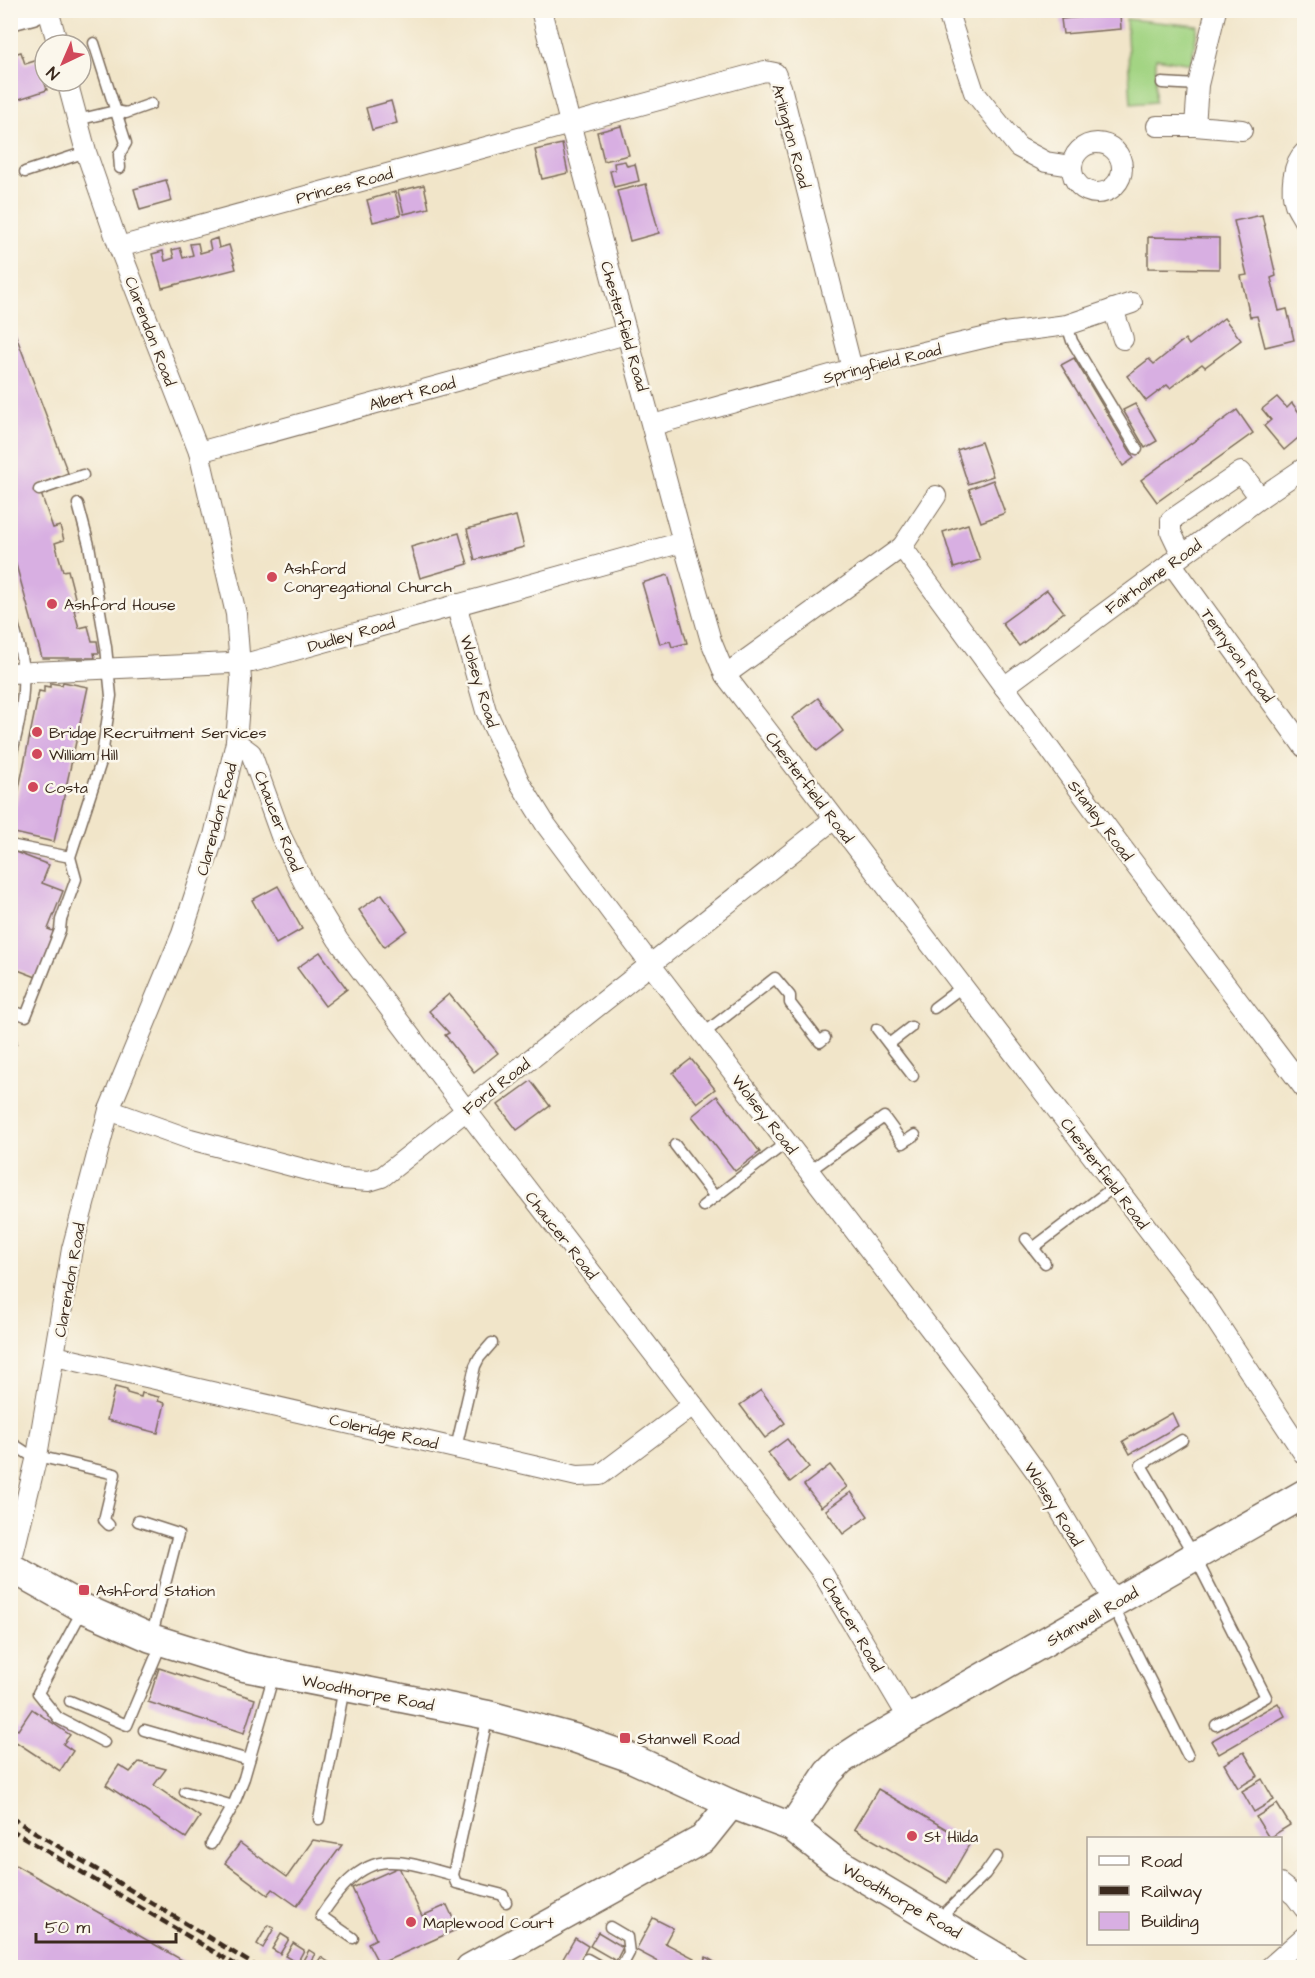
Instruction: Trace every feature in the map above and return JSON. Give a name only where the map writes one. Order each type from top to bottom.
[{"type":"street","points":[[10,16],[32,10]]},
{"type":"street","points":[[48,10],[55,33]]},
{"type":"street","name":"Chesterfield Road","points":[[541,10],[683,542],[711,641],[725,675],[1203,1301],[1305,1454]]},
{"type":"street","points":[[947,10],[974,92],[1018,147],[1046,162],[1071,166]]},
{"type":"street","points":[[1195,126],[1198,85],[1216,10]]},
{"type":"street","name":"Arlington Road","points":[[570,123],[765,71],[775,73],[781,87],[852,369]]},
{"type":"street","name":"Clarendon Road","points":[[10,1555],[14,1551],[36,1457],[72,1249],[109,1110],[182,934],[214,836],[236,742],[241,680],[236,614],[199,452],[119,247],[86,152],[70,93]]},
{"type":"street","name":"Princes Road","points":[[119,247],[570,123]]},
{"type":"street","points":[[1157,126],[1242,130]]},
{"type":"street","points":[[1305,153],[1301,156],[1293,179],[1295,203],[1305,221]]},
{"type":"street","name":"Springfield Road","points":[[653,425],[852,369],[1004,333],[1067,325],[1132,303]]},
{"type":"street","points":[[1113,309],[1123,339]]},
{"type":"street","name":"Albert Road","points":[[199,452],[626,334]]},
{"type":"street","name":"Fairholme Road","points":[[1004,687],[1260,498],[1305,468]]},
{"type":"street","name":"Tennyson Road","points":[[1260,498],[1241,472],[1171,520],[1170,532],[1177,559],[1305,747]]},
{"type":"street","points":[[725,675],[902,547],[936,496]]},
{"type":"street","name":"Dudley Road","points":[[17,673],[252,662],[683,542]]},
{"type":"street","name":"Stanley Road","points":[[902,547],[1111,833],[1305,1088]]},
{"type":"street","name":"Wolsey Road","points":[[456,604],[486,711],[520,783],[546,825],[703,1034],[983,1398],[1042,1480],[1113,1603]]},
{"type":"street","name":"Chaucer Road","points":[[236,742],[251,753],[281,836],[308,891],[338,940],[822,1572],[909,1719]]},
{"type":"street","name":"Ford Road","points":[[109,1110],[190,1139],[340,1179],[369,1181],[382,1177],[834,819]]},
{"type":"street","name":"Coleridge Road","points":[[55,1356],[577,1476],[600,1474],[693,1405]]},
{"type":"street","name":"Stanwell Road","points":[[792,1827],[828,1773],[841,1760],[1305,1494]]},
{"type":"street","name":"Woodthorpe Road","points":[[10,1567],[83,1608],[156,1640],[244,1667],[488,1715],[574,1738],[630,1757],[731,1804]]},
{"type":"street","points":[[470,1968],[703,1839],[731,1804],[792,1827]]},
{"type":"street","name":"Woodthorpe Road","points":[[792,1827],[834,1860],[1015,1968]]},
{"type":"street","points":[[1282,1885],[1305,1908]]},
{"type":"street","points":[[1269,1968],[1305,1937]]},
{"type":"lane","points":[[94,43],[126,143],[119,155],[120,168]]},
{"type":"lane","points":[[1162,83],[1198,85]]},
{"type":"lane","points":[[77,120],[115,111],[126,113],[151,104]]},
{"type":"lane","points":[[25,172],[86,152]]},
{"type":"lane","points":[[1067,325],[1072,341],[1137,449]]},
{"type":"lane","points":[[39,490],[83,475]]},
{"type":"lane","points":[[10,1010],[26,1016],[60,930],[61,920],[76,879],[70,857],[101,762],[111,696],[106,647],[89,545],[78,504]]},
{"type":"lane","points":[[10,613],[20,651],[17,673],[19,727],[10,759]]},
{"type":"lane","points":[[10,845],[70,857]]},
{"type":"lane","points":[[703,1034],[775,978],[790,996],[790,1003],[820,1042],[825,1038]]},
{"type":"lane","points":[[934,1008],[962,987]]},
{"type":"lane","points":[[889,1044],[911,1026]]},
{"type":"lane","points":[[877,1029],[913,1076]]},
{"type":"lane","points":[[809,1171],[884,1117],[903,1143],[915,1135]]},
{"type":"lane","points":[[703,1206],[787,1142]]},
{"type":"lane","points":[[675,1145],[715,1197]]},
{"type":"lane","points":[[1033,1248],[1115,1186]]},
{"type":"lane","points":[[1026,1239],[1045,1263]]},
{"type":"lane","points":[[456,1448],[476,1366],[479,1358],[492,1343]]},
{"type":"lane","points":[[1182,1440],[1141,1465],[1195,1557],[1266,1697],[1216,1725]]},
{"type":"lane","points":[[10,1442],[36,1457],[115,1474],[104,1520],[110,1526]]},
{"type":"lane","points":[[70,1701],[126,1725],[156,1640],[178,1534],[138,1521]]},
{"type":"lane","points":[[1113,1603],[1188,1756]]},
{"type":"lane","points":[[83,1608],[38,1693],[58,1718],[104,1742]]},
{"type":"lane","points":[[211,1844],[233,1806],[274,1674]]},
{"type":"lane","points":[[318,1819],[344,1688]]},
{"type":"lane","points":[[488,1715],[453,1875],[456,1883],[503,1895],[506,1902]]},
{"type":"lane","points":[[144,1730],[249,1760]]},
{"type":"lane","points":[[185,1792],[233,1806]]},
{"type":"lane","points":[[938,1920],[985,1874],[997,1857]]},
{"type":"lane","points":[[353,1938],[321,1916],[335,1895],[366,1867],[386,1862],[402,1863],[453,1875]]},
{"type":"lane","points":[[610,1927],[627,1937],[629,1953],[621,1968]]},
{"type":"lane","points":[[587,1959],[603,1968]]},
{"type":"green space","points":[[1126,19],[1198,26],[1191,64],[1156,58],[1155,102],[1131,104]]},
{"type":"building","points":[[1120,14],[1121,29],[1063,34],[1061,19]]},
{"type":"building","points":[[21,52],[25,64],[33,62],[33,93],[38,93],[10,102],[10,55]]},
{"type":"building","points":[[391,101],[397,123],[372,130],[366,108]]},
{"type":"building","points":[[621,126],[629,155],[604,161],[597,132]]},
{"type":"building","points":[[562,144],[568,173],[542,179],[535,150]]},
{"type":"building","points":[[625,161],[627,166],[635,164],[639,181],[614,187],[610,171],[615,170],[614,163]]},
{"type":"building","points":[[166,180],[172,201],[140,210],[134,189]]},
{"type":"building","points":[[646,184],[659,233],[630,241],[617,191]]},
{"type":"building","points":[[424,185],[429,208],[404,214],[398,191]]},
{"type":"building","points":[[395,192],[401,215],[373,222],[367,200]]},
{"type":"building","points":[[1262,215],[1276,276],[1271,278],[1279,311],[1287,309],[1294,340],[1265,347],[1257,316],[1250,317],[1241,276],[1247,275],[1234,221]]},
{"type":"building","points":[[1148,237],[1219,238],[1219,269],[1148,268]]},
{"type":"building","points":[[217,238],[219,248],[229,245],[236,269],[162,288],[152,254],[163,251],[165,261],[174,258],[172,250],[180,248],[183,258],[193,255],[190,244],[198,243],[200,253],[211,250],[209,241]]},
{"type":"building","points":[[1224,318],[1241,340],[1205,367],[1202,364],[1170,388],[1167,385],[1146,401],[1127,376],[1149,359],[1154,364],[1185,339],[1189,345]]},
{"type":"building","points":[[10,320],[68,473],[38,485],[53,528],[60,526],[64,540],[55,543],[63,571],[68,570],[78,609],[74,610],[79,628],[88,626],[92,641],[97,641],[99,653],[94,653],[95,658],[42,658],[10,543]]},
{"type":"building","points":[[1074,358],[1134,458],[1123,466],[1061,365]]},
{"type":"building","points":[[1277,397],[1287,408],[1292,403],[1304,419],[1304,433],[1284,450],[1264,426],[1271,420],[1262,409]]},
{"type":"building","points":[[1135,404],[1157,441],[1145,448],[1123,410]]},
{"type":"building","points":[[1237,410],[1253,433],[1157,502],[1141,480]]},
{"type":"building","points":[[981,442],[993,476],[968,484],[957,450]]},
{"type":"building","points":[[993,480],[1005,513],[981,522],[969,489]]},
{"type":"building","points":[[516,516],[524,547],[475,560],[467,529]]},
{"type":"building","points":[[968,524],[980,560],[954,568],[943,532]]},
{"type":"building","points":[[459,533],[468,564],[420,578],[411,547]]},
{"type":"building","points":[[668,575],[687,643],[672,647],[670,641],[660,644],[642,583]]},
{"type":"building","points":[[1047,590],[1064,612],[1019,646],[1002,623]]},
{"type":"building","points":[[63,682],[88,687],[54,842],[10,832],[39,691],[44,692],[44,686],[50,687],[50,683],[62,685]]},
{"type":"building","points":[[818,698],[843,731],[817,751],[792,718]]},
{"type":"building","points":[[10,850],[49,865],[42,883],[63,891],[48,929],[58,933],[37,986],[33,984],[36,977],[10,967]]},
{"type":"building","points":[[278,886],[302,929],[276,944],[252,900]]},
{"type":"building","points":[[382,894],[407,930],[384,947],[359,910]]},
{"type":"building","points":[[320,952],[347,989],[325,1006],[297,968]]},
{"type":"building","points":[[449,994],[498,1053],[474,1072],[445,1035],[449,1033],[429,1011]]},
{"type":"building","points":[[691,1059],[715,1089],[697,1103],[673,1073]]},
{"type":"building","points":[[531,1081],[550,1106],[517,1130],[498,1105]]},
{"type":"building","points":[[717,1096],[760,1152],[735,1171],[692,1116]]},
{"type":"building","points":[[115,1387],[141,1397],[142,1393],[159,1397],[158,1401],[165,1403],[158,1433],[107,1420]]},
{"type":"building","points":[[761,1390],[785,1423],[765,1438],[740,1405]]},
{"type":"building","points":[[1172,1413],[1178,1426],[1130,1454],[1123,1441]]},
{"type":"building","points":[[787,1439],[809,1467],[790,1482],[768,1453]]},
{"type":"building","points":[[830,1465],[847,1487],[821,1507],[804,1485]]},
{"type":"building","points":[[851,1492],[868,1516],[843,1534],[826,1510]]},
{"type":"building","points":[[159,1668],[255,1699],[244,1733],[148,1702]]},
{"type":"building","points":[[1278,1703],[1285,1716],[1219,1754],[1211,1741]]},
{"type":"building","points":[[32,1709],[70,1735],[63,1744],[73,1751],[60,1771],[10,1738],[10,1726],[18,1730]]},
{"type":"building","points":[[1244,1752],[1258,1776],[1238,1788],[1224,1764]]},
{"type":"building","points":[[139,1762],[166,1769],[154,1785],[200,1817],[186,1838],[106,1785],[119,1765],[130,1772]]},
{"type":"building","points":[[1262,1779],[1274,1800],[1254,1812],[1242,1791]]},
{"type":"building","name":"St Hilda","points":[[878,1789],[970,1843],[947,1883],[854,1829]]},
{"type":"building","points":[[1277,1804],[1290,1825],[1268,1837],[1256,1817]]},
{"type":"building","points":[[313,1840],[342,1845],[297,1906],[273,1889],[268,1895],[225,1863],[240,1843],[287,1877]]},
{"type":"building","points":[[10,1862],[196,1968],[10,1968]]},
{"type":"building","name":"Maplewood Court","points":[[399,1867],[422,1916],[447,1905],[458,1929],[379,1964],[368,1943],[376,1939],[352,1888]]},
{"type":"building","points":[[653,1918],[673,1928],[665,1943],[694,1958],[689,1968],[670,1968],[636,1950]]},
{"type":"building","points":[[268,1925],[274,1928],[263,1948],[257,1944]]},
{"type":"building","points":[[598,1932],[623,1947],[616,1961],[590,1946]]},
{"type":"building","points":[[281,1934],[289,1939],[280,1954],[272,1949]]},
{"type":"building","points":[[575,1938],[588,1946],[576,1968],[566,1968],[560,1964]]},
{"type":"building","points":[[293,1943],[304,1950],[297,1963],[285,1956]]},
{"type":"building","points":[[309,1950],[315,1954],[308,1965],[302,1962]]},
{"type":"building","points":[[321,1957],[333,1965],[332,1968],[315,1966]]},
{"type":"building","points":[[706,1957],[724,1968],[701,1968]]},
{"type":"railway","points":[[10,1817],[259,1968]]},
{"type":"railway","points":[[10,1829],[241,1968]]},
{"type":"place","name":"Ashford Congregational Church","points":[[272,577]]},
{"type":"place","name":"Ashford House","points":[[52,604]]},
{"type":"place","name":"Bridge Recruitment Services","points":[[37,732]]},
{"type":"place","name":"William Hill","points":[[37,754]]},
{"type":"place","name":"Costa","points":[[33,787]]},
{"type":"place","name":"Ashford Station","points":[[84,1590]]},
{"type":"place","name":"Stanwell Road","points":[[625,1738]]},
{"type":"place","name":"St Hilda","points":[[912,1836]]},
{"type":"place","name":"Maplewood Court","points":[[411,1922]]}]
